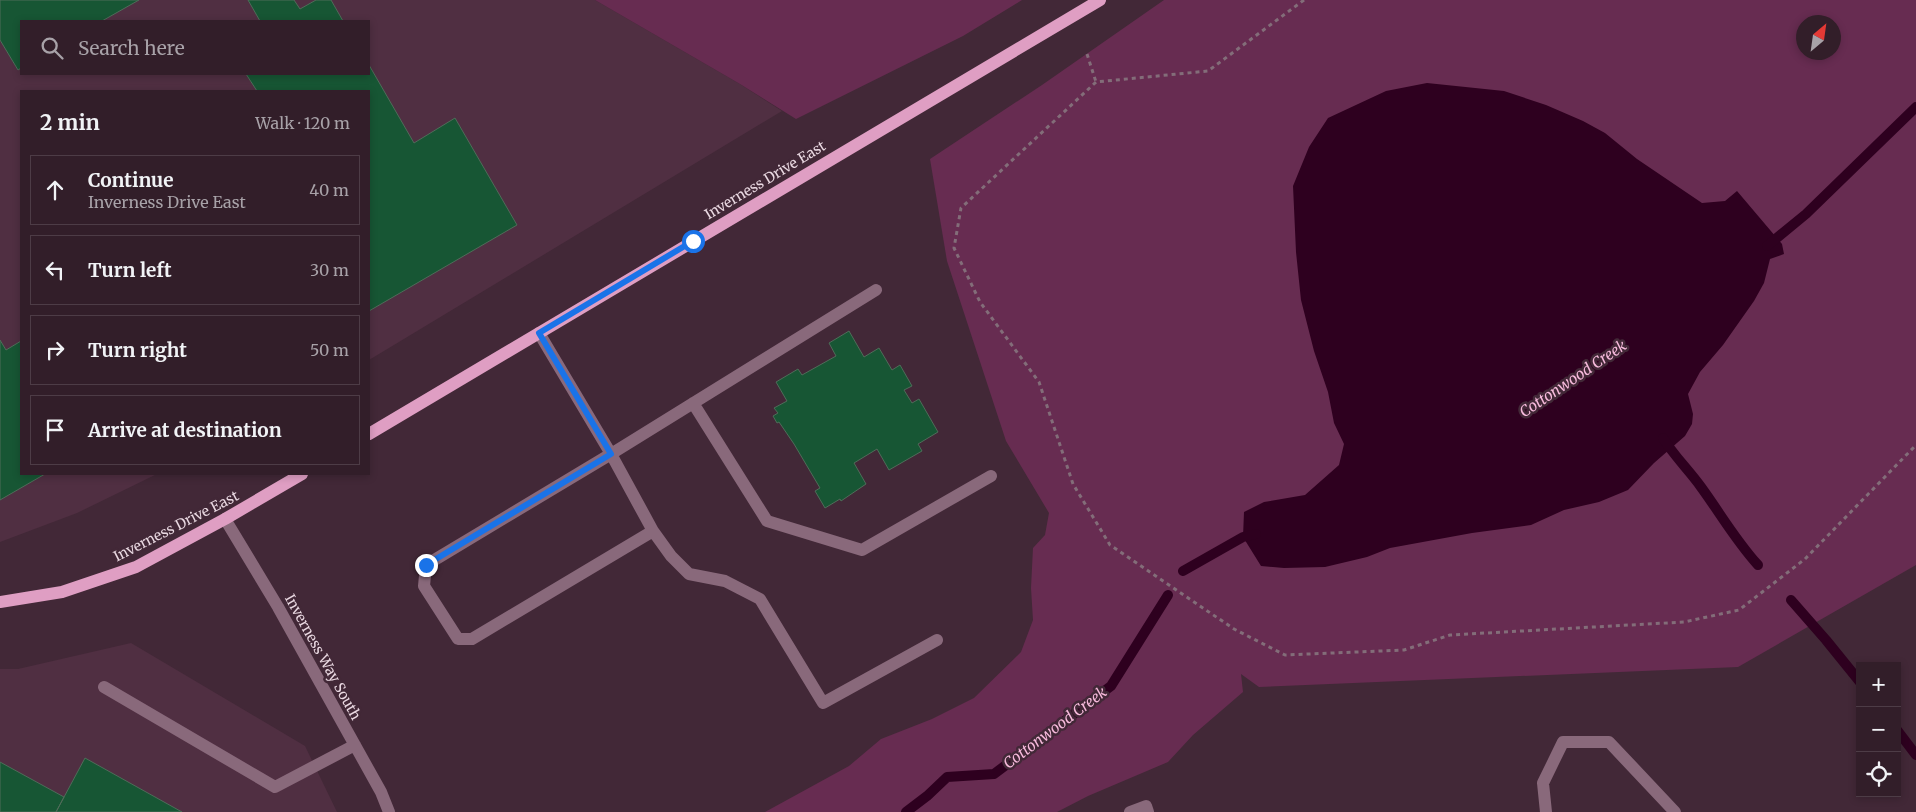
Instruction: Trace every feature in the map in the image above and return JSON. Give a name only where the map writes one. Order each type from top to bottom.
[{"type":"main road","name":"Inverness Drive East","points":[[370,433],[1100,0]]},
{"type":"main road","name":"Inverness Drive East","points":[[0,602],[62,592],[136,567],[225,520],[300,475]]},
{"type":"street","points":[[653,531],[472,638],[458,639],[424,586],[426,565],[611,454],[876,290]]},
{"type":"street","points":[[539,333],[611,454],[653,531],[671,556],[689,574],[724,581],[760,599],[824,703],[937,640]]},
{"type":"street","points":[[692,403],[767,521],[862,550],[991,476]]},
{"type":"street","name":"Inverness Way South","points":[[225,520],[278,607],[381,792],[389,812]]},
{"type":"street","points":[[104,688],[275,788],[355,745]]},
{"type":"street","points":[[1546,812],[1542,783],[1563,742],[1609,742],[1675,812]]},
{"type":"street","points":[[1130,812],[1146,806],[1148,812]]},
{"type":"path","points":[[1304,0],[1208,72],[1096,82],[961,208],[954,248],[980,302],[1038,382],[1073,484],[1110,545],[1234,629],[1285,655],[1404,650],[1450,636],[1684,622],[1739,610],[1805,558],[1916,444]]},
{"type":"path","points":[[1087,54],[1096,82]]},
{"type":"shaded area","points":[[0,0],[595,0],[740,84],[782,111],[370,359],[370,90],[20,90],[20,475],[155,475],[77,513],[0,542]]},
{"type":"shaded area","points":[[595,0],[1022,0],[963,36],[796,119],[740,84]]},
{"type":"shaded area","points":[[1164,0],[1916,0],[1916,565],[1738,667],[1259,687],[1241,674],[1243,692],[1193,735],[1168,762],[1088,796],[1057,812],[765,812],[849,766],[881,739],[932,719],[974,698],[1021,652],[1033,620],[1031,588],[1033,548],[1045,535],[1049,513],[1006,441],[947,261],[930,159],[1042,85]]},
{"type":"shaded area","points":[[131,643],[305,746],[337,812],[0,812],[0,669],[18,669]]},
{"type":"water","points":[[1427,83],[1504,91],[1546,105],[1583,121],[1605,133],[1637,159],[1702,203],[1725,201],[1737,191],[1782,244],[1784,254],[1770,259],[1764,283],[1754,301],[1723,345],[1700,372],[1688,394],[1693,414],[1692,424],[1685,436],[1654,463],[1628,490],[1599,502],[1564,510],[1531,525],[1472,533],[1390,548],[1367,557],[1325,567],[1284,568],[1261,566],[1243,537],[1244,512],[1264,502],[1305,495],[1339,465],[1344,444],[1334,423],[1328,392],[1314,351],[1301,300],[1296,252],[1293,186],[1309,147],[1328,118],[1386,91]]},
{"type":"building","points":[[0,0],[139,0],[104,20],[20,20],[20,69],[18,70],[0,40]]},
{"type":"building","points":[[248,0],[294,0],[300,9],[316,0],[331,0],[342,20],[259,20]]},
{"type":"building","points":[[370,67],[414,143],[455,118],[517,225],[370,310],[370,90],[256,90],[247,75],[370,75]]},
{"type":"building","points":[[849,331],[864,357],[879,348],[892,370],[900,365],[912,386],[904,390],[912,403],[919,399],[938,432],[918,444],[922,451],[889,470],[877,449],[854,463],[866,484],[841,501],[840,499],[825,508],[815,491],[820,488],[794,444],[773,416],[778,413],[774,408],[787,401],[776,382],[798,369],[802,375],[836,356],[829,343]]},
{"type":"building","points":[[0,340],[6,350],[20,342],[20,475],[43,475],[0,500]]},
{"type":"building","points":[[85,758],[182,812],[56,812]]},
{"type":"building","points":[[0,762],[64,797],[56,812],[0,812]]},
{"type":"waterway","name":"Cottonwood Creek","points":[[1767,246],[1806,214],[1916,107]]},
{"type":"waterway","points":[[1663,438],[1758,565]]},
{"type":"waterway","name":"Cottonwood Creek","points":[[1183,571],[1243,537],[1256,534]]},
{"type":"waterway","name":"Cottonwood Creek","points":[[906,812],[947,777],[994,774],[1111,686],[1168,595]]},
{"type":"waterway","points":[[1791,600],[1856,677]]},
{"type":"waterway","points":[[1901,735],[1916,755]]},
{"type":"route","points":[[426,565],[611,454],[539,333],[693,241]]}]
